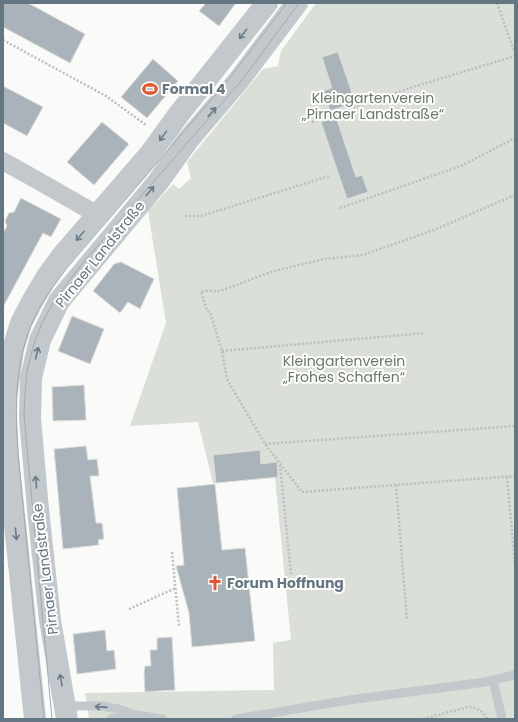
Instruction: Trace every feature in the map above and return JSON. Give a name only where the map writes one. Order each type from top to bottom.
[{"type":"street","name":"Pirnaer Landstraße","points":[[35,719],[8,457],[5,405],[13,349],[21,323],[32,300],[62,256],[98,216],[162,138],[179,114],[267,3]]},
{"type":"street","name":"Pirnaer Landstraße","points":[[66,712],[50,620],[30,418],[31,378],[40,340],[59,301],[158,182],[188,140],[239,80],[297,3]]},
{"type":"street","points":[[3,161],[98,216]]},
{"type":"lane","points":[[236,719],[349,700],[493,680],[515,675]]},
{"type":"lane","points":[[493,680],[502,719]]},
{"type":"lane","points":[[66,712],[78,706],[102,706],[136,715],[162,719]]},
{"type":"lane","points":[[111,719],[136,715]]},
{"type":"path","points":[[312,122],[413,87],[515,55],[497,3]]},
{"type":"path","points":[[3,40],[106,96],[162,138]]},
{"type":"path","points":[[340,208],[461,166],[515,138]]},
{"type":"path","points":[[185,216],[201,216],[329,176]]},
{"type":"path","points":[[515,195],[434,230],[363,254],[325,259],[274,271],[220,291],[201,291],[207,310],[210,312],[222,351],[227,379],[265,444],[302,492],[515,476]]},
{"type":"path","points":[[222,351],[425,333]]},
{"type":"path","points":[[265,444],[515,426]]},
{"type":"path","points":[[280,463],[291,574]]},
{"type":"path","points":[[506,477],[515,565]]},
{"type":"path","points":[[396,485],[407,620]]},
{"type":"path","points":[[172,552],[179,626]]},
{"type":"path","points":[[129,609],[176,588]]},
{"type":"path","points":[[423,719],[468,707],[474,707],[482,711],[487,719]]},
{"type":"green space","points":[[316,3],[515,3],[515,719],[89,719],[85,693],[274,690],[273,643],[291,640],[275,478],[213,483],[198,422],[130,426],[166,323],[148,211],[173,184],[179,189],[191,178],[187,162],[263,69],[278,66],[281,51]]},
{"type":"building","points":[[3,3],[28,3],[85,34],[70,63],[3,27]]},
{"type":"building","points":[[206,3],[236,3],[219,26],[199,11]]},
{"type":"building","points":[[338,52],[355,102],[330,111],[323,91],[332,88],[322,57]]},
{"type":"building","name":"Formal 4","points":[[153,59],[178,81],[147,118],[121,97]]},
{"type":"building","points":[[3,86],[43,107],[27,136],[3,123]]},
{"type":"building","points":[[336,117],[356,177],[362,175],[368,192],[347,199],[321,122]]},
{"type":"building","points":[[102,122],[129,144],[94,185],[67,162]]},
{"type":"building","points":[[21,198],[61,219],[51,237],[43,233],[3,307],[3,233],[7,226],[5,221],[9,213],[14,212]]},
{"type":"building","points":[[121,262],[154,279],[140,309],[128,302],[120,313],[93,291],[114,264]]},
{"type":"building","points":[[72,316],[104,329],[90,364],[58,351]]},
{"type":"building","points":[[84,385],[86,420],[53,421],[52,387]]},
{"type":"building","points":[[86,446],[88,460],[97,459],[99,476],[90,476],[96,523],[102,523],[104,539],[98,540],[99,545],[63,549],[54,449]]},
{"type":"building","points":[[260,450],[261,464],[277,462],[278,477],[216,483],[213,455]]},
{"type":"building","name":"Forum Hoffnung","points":[[215,484],[222,550],[245,548],[255,641],[192,647],[189,613],[176,566],[184,565],[177,488]]},
{"type":"building","points":[[105,630],[107,651],[114,650],[116,669],[77,674],[73,634]]},
{"type":"building","points":[[172,637],[175,690],[145,692],[144,672],[145,666],[151,666],[150,650],[157,650],[157,638]]},
{"type":"tram line","points":[[44,719],[18,454],[16,417],[20,364],[29,329],[40,306],[66,269],[229,79],[287,3]]},
{"type":"tram line","points":[[52,719],[24,415],[27,372],[33,347],[42,323],[55,299],[82,264],[242,80],[299,3]]},
{"type":"place","name":"Formal 4","points":[[150,89]]},
{"type":"place","name":"Forum Hoffnung","points":[[215,583]]},
{"type":"park label","name":"Kleingartenverein „Pirnaer Landstraße“","points":[[373,106]]},
{"type":"park label","name":"Kleingartenverein „Frohes Schaffen“","points":[[344,370]]}]
